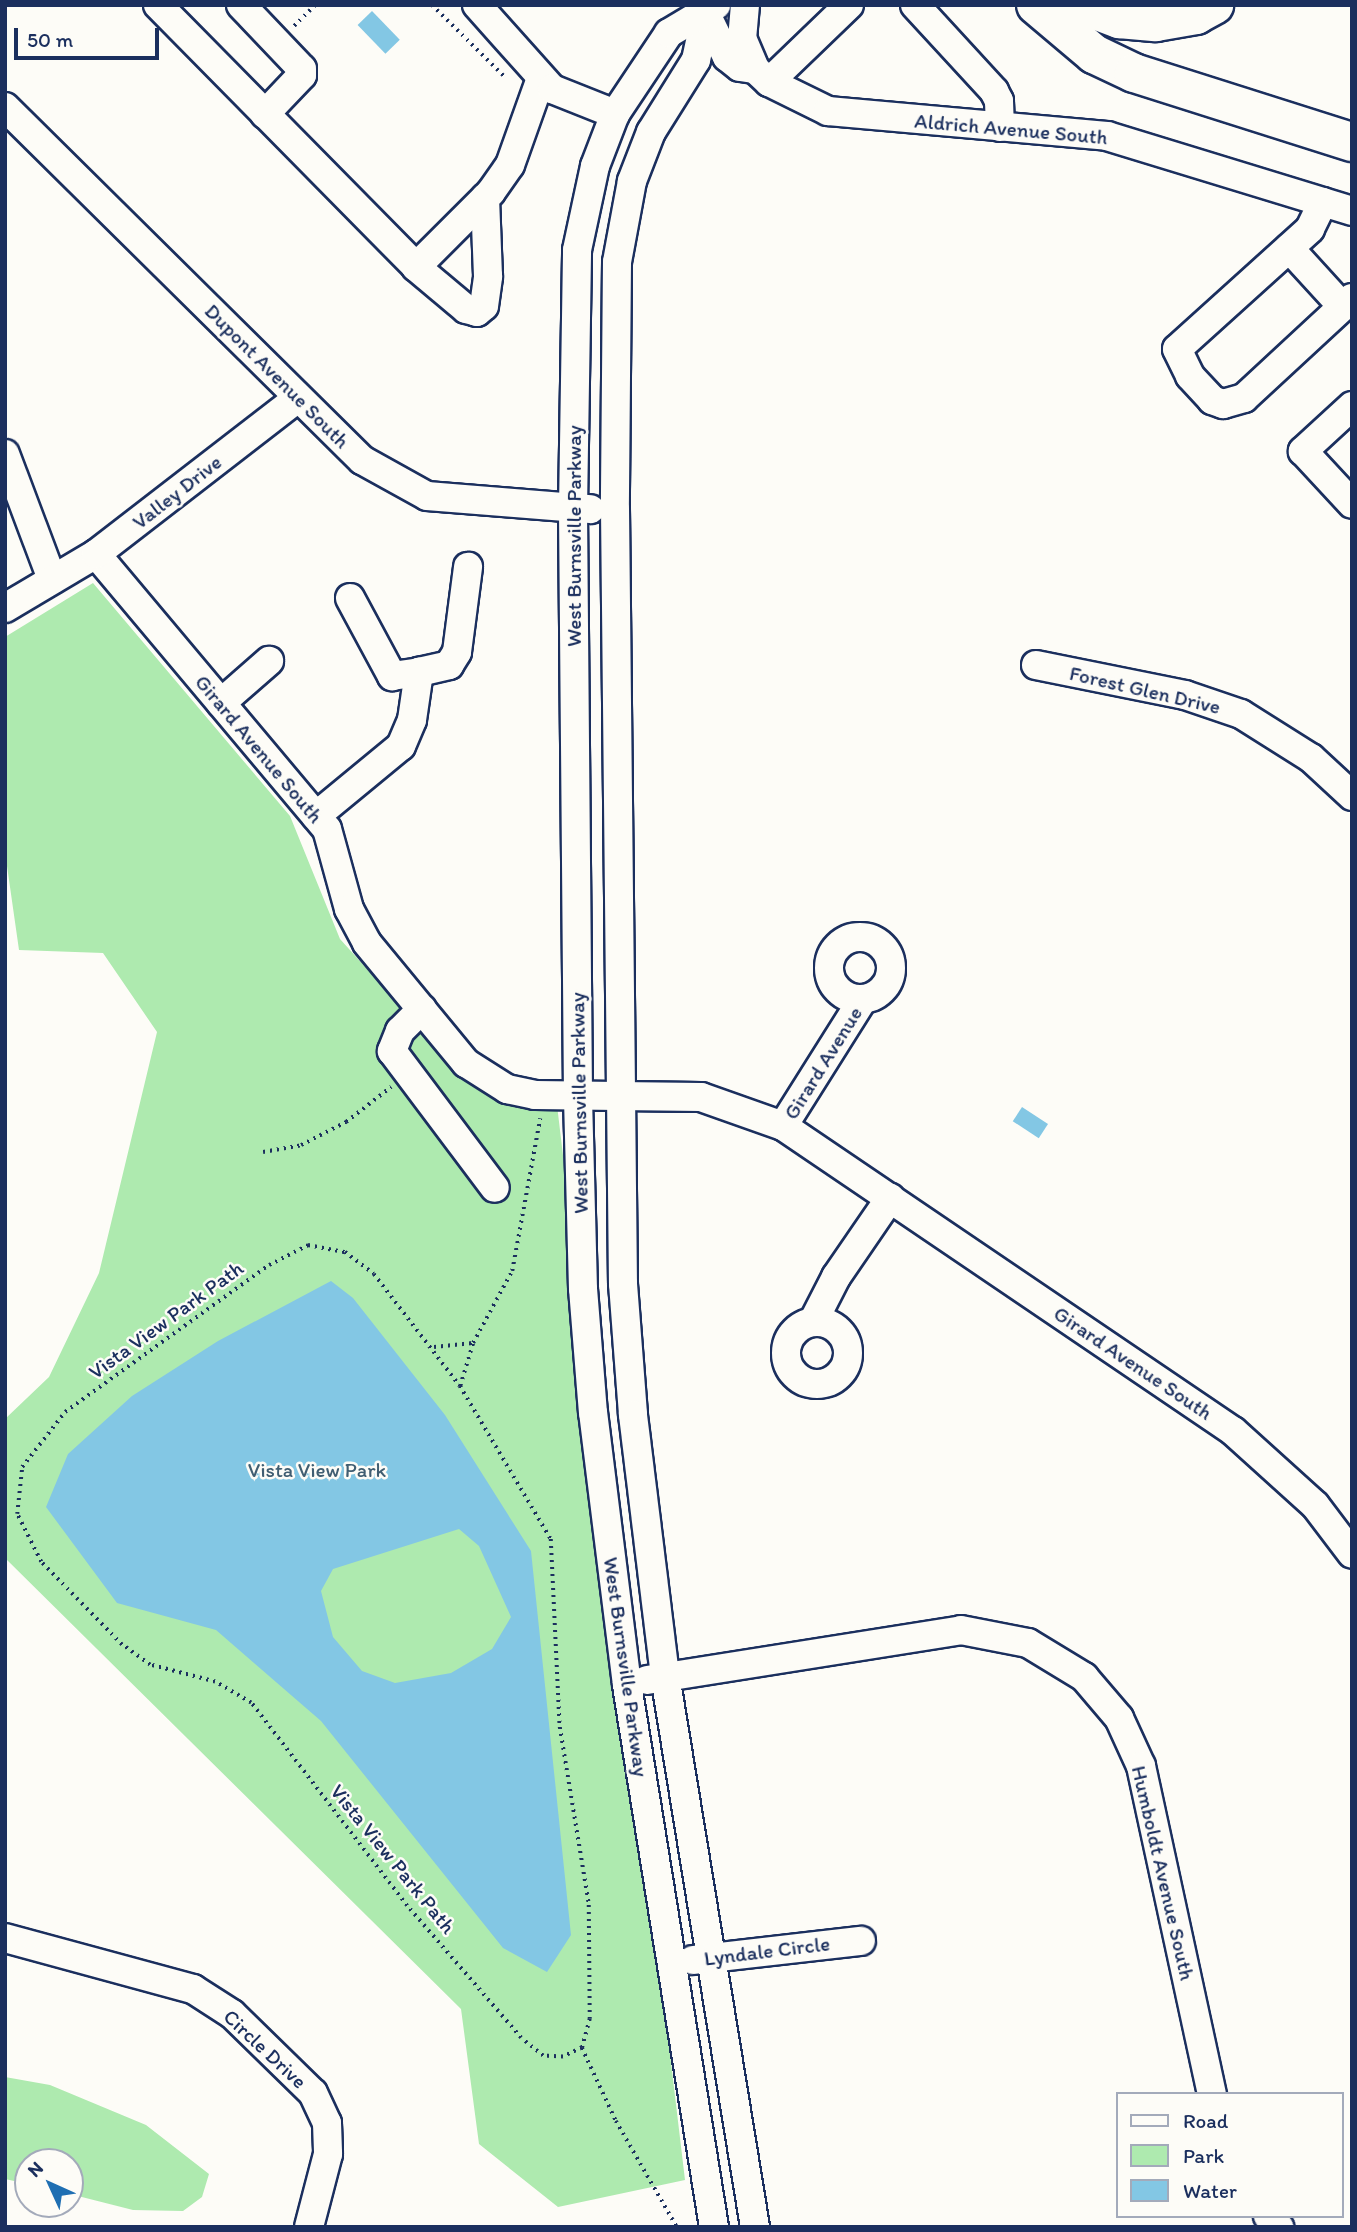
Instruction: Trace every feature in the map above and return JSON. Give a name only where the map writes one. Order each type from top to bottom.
[{"type":"highway","points":[[1036,5],[1094,54],[1134,73],[1352,142]]},
{"type":"highway","points":[[1082,5],[1119,19],[1156,22],[1196,15],[1214,5]]},
{"type":"street","points":[[158,5],[416,267],[466,309],[477,312],[484,306],[488,276],[485,198]]},
{"type":"street","points":[[241,5],[302,69],[302,75],[265,114]]},
{"type":"street","points":[[477,5],[552,89],[615,114]]},
{"type":"street","points":[[745,5],[742,38],[762,75],[849,5]]},
{"type":"street","points":[[915,5],[994,91],[999,101],[1000,127]]},
{"type":"street","name":"Aldrich Avenue South","points":[[707,8],[727,57],[740,67],[762,75],[828,111],[1107,136],[1352,211]]},
{"type":"street","name":"West Burnsville Parkway","points":[[707,8],[669,33],[615,114],[595,166],[577,250],[573,509],[578,1095],[583,1289],[593,1413],[627,1685],[714,2227]]},
{"type":"street","name":"West Burnsville Parkway","points":[[707,8],[696,60],[651,132],[622,217],[615,312],[623,1284],[631,1388],[666,1676],[755,2227]]},
{"type":"street","points":[[416,267],[485,198],[510,165],[541,78]]},
{"type":"street","name":"Dupont Avenue South","points":[[5,107],[362,460],[427,496],[573,509],[615,509]]},
{"type":"street","points":[[1289,248],[1347,302],[1244,398],[1223,404],[1212,400],[1190,376],[1177,349],[1310,229],[1323,202]]},
{"type":"street","name":"Valley Drive","points":[[5,608],[96,554],[298,398]]},
{"type":"street","points":[[1352,406],[1303,451],[1352,504]]},
{"type":"street","points":[[5,454],[52,579]]},
{"type":"street","name":"Girard Avenue South","points":[[96,554],[327,830],[349,909],[367,943],[466,1063],[507,1089],[535,1095],[702,1097],[783,1126],[1233,1431],[1315,1505],[1352,1554]]},
{"type":"street","points":[[350,598],[392,676],[419,673],[449,665],[457,652],[468,567]]},
{"type":"street","points":[[221,703],[270,661]]},
{"type":"street","name":"Forest Glen Drive","points":[[1036,664],[1185,695],[1241,714],[1311,758],[1352,796]]},
{"type":"street","points":[[316,816],[401,746],[412,720],[419,673]]},
{"type":"street","name":"Girard Avenue","points":[[783,1126],[863,999]]},
{"type":"street","points":[[422,1009],[400,1031],[392,1051],[495,1188]]},
{"type":"street","points":[[813,1322],[836,1277],[890,1198]]},
{"type":"street","name":"Humboldt Avenue South","points":[[627,1685],[666,1676],[961,1630],[1028,1643],[1084,1677],[1119,1718],[1141,1766],[1212,2092]]},
{"type":"street","name":"Circle Drive","points":[[5,1938],[193,1989],[232,2014],[313,2093],[327,2123],[328,2154],[309,2227]]},
{"type":"street","name":"Lyndale Circle","points":[[673,1962],[861,1941]]},
{"type":"path","points":[[277,42],[315,5]]},
{"type":"path","points":[[432,5],[504,76]]},
{"type":"path","points":[[263,1152],[301,1145],[346,1122],[409,1073]]},
{"type":"path","points":[[460,1385],[473,1343],[512,1271],[539,1119],[551,1114]]},
{"type":"path","name":"Vista View Park Path","points":[[308,1245],[345,1252],[374,1274],[460,1385],[551,1539],[560,1727],[589,1905],[590,2019],[582,2049],[563,2057],[543,2056],[521,2038],[407,1906],[251,1703],[215,1682],[150,1665],[122,1645],[41,1562],[17,1514],[22,1467],[65,1412],[269,1265],[308,1245]]},
{"type":"path","points":[[432,1347],[473,1343]]},
{"type":"path","points":[[582,2049],[616,2121],[677,2227]]},
{"type":"green space","name":"Vista View Park","points":[[93,583],[290,816],[340,939],[457,1069],[557,1105],[685,2180],[558,2207],[479,2144],[461,2009],[5,1558],[5,1419],[49,1377],[99,1273],[157,1032],[103,953],[19,950],[5,852],[5,637]]},
{"type":"green space","points":[[5,2077],[50,2085],[146,2125],[209,2174],[202,2197],[183,2211],[133,2210],[84,2198],[84,2148],[14,2148],[14,2181],[5,2179]]},
{"type":"water","points":[[372,11],[400,40],[385,54],[358,25]]},
{"type":"water","points":[[1022,1107],[1048,1124],[1039,1138],[1013,1121]]},
{"type":"water","points":[[331,1281],[353,1298],[445,1415],[531,1551],[571,1935],[547,1972],[503,1948],[321,1721],[216,1630],[117,1603],[46,1507],[68,1454],[132,1396],[218,1341]],"holes":[[[459,1529],[479,1546],[511,1617],[492,1649],[451,1673],[395,1683],[362,1671],[333,1637],[321,1591],[333,1569]]]}]
